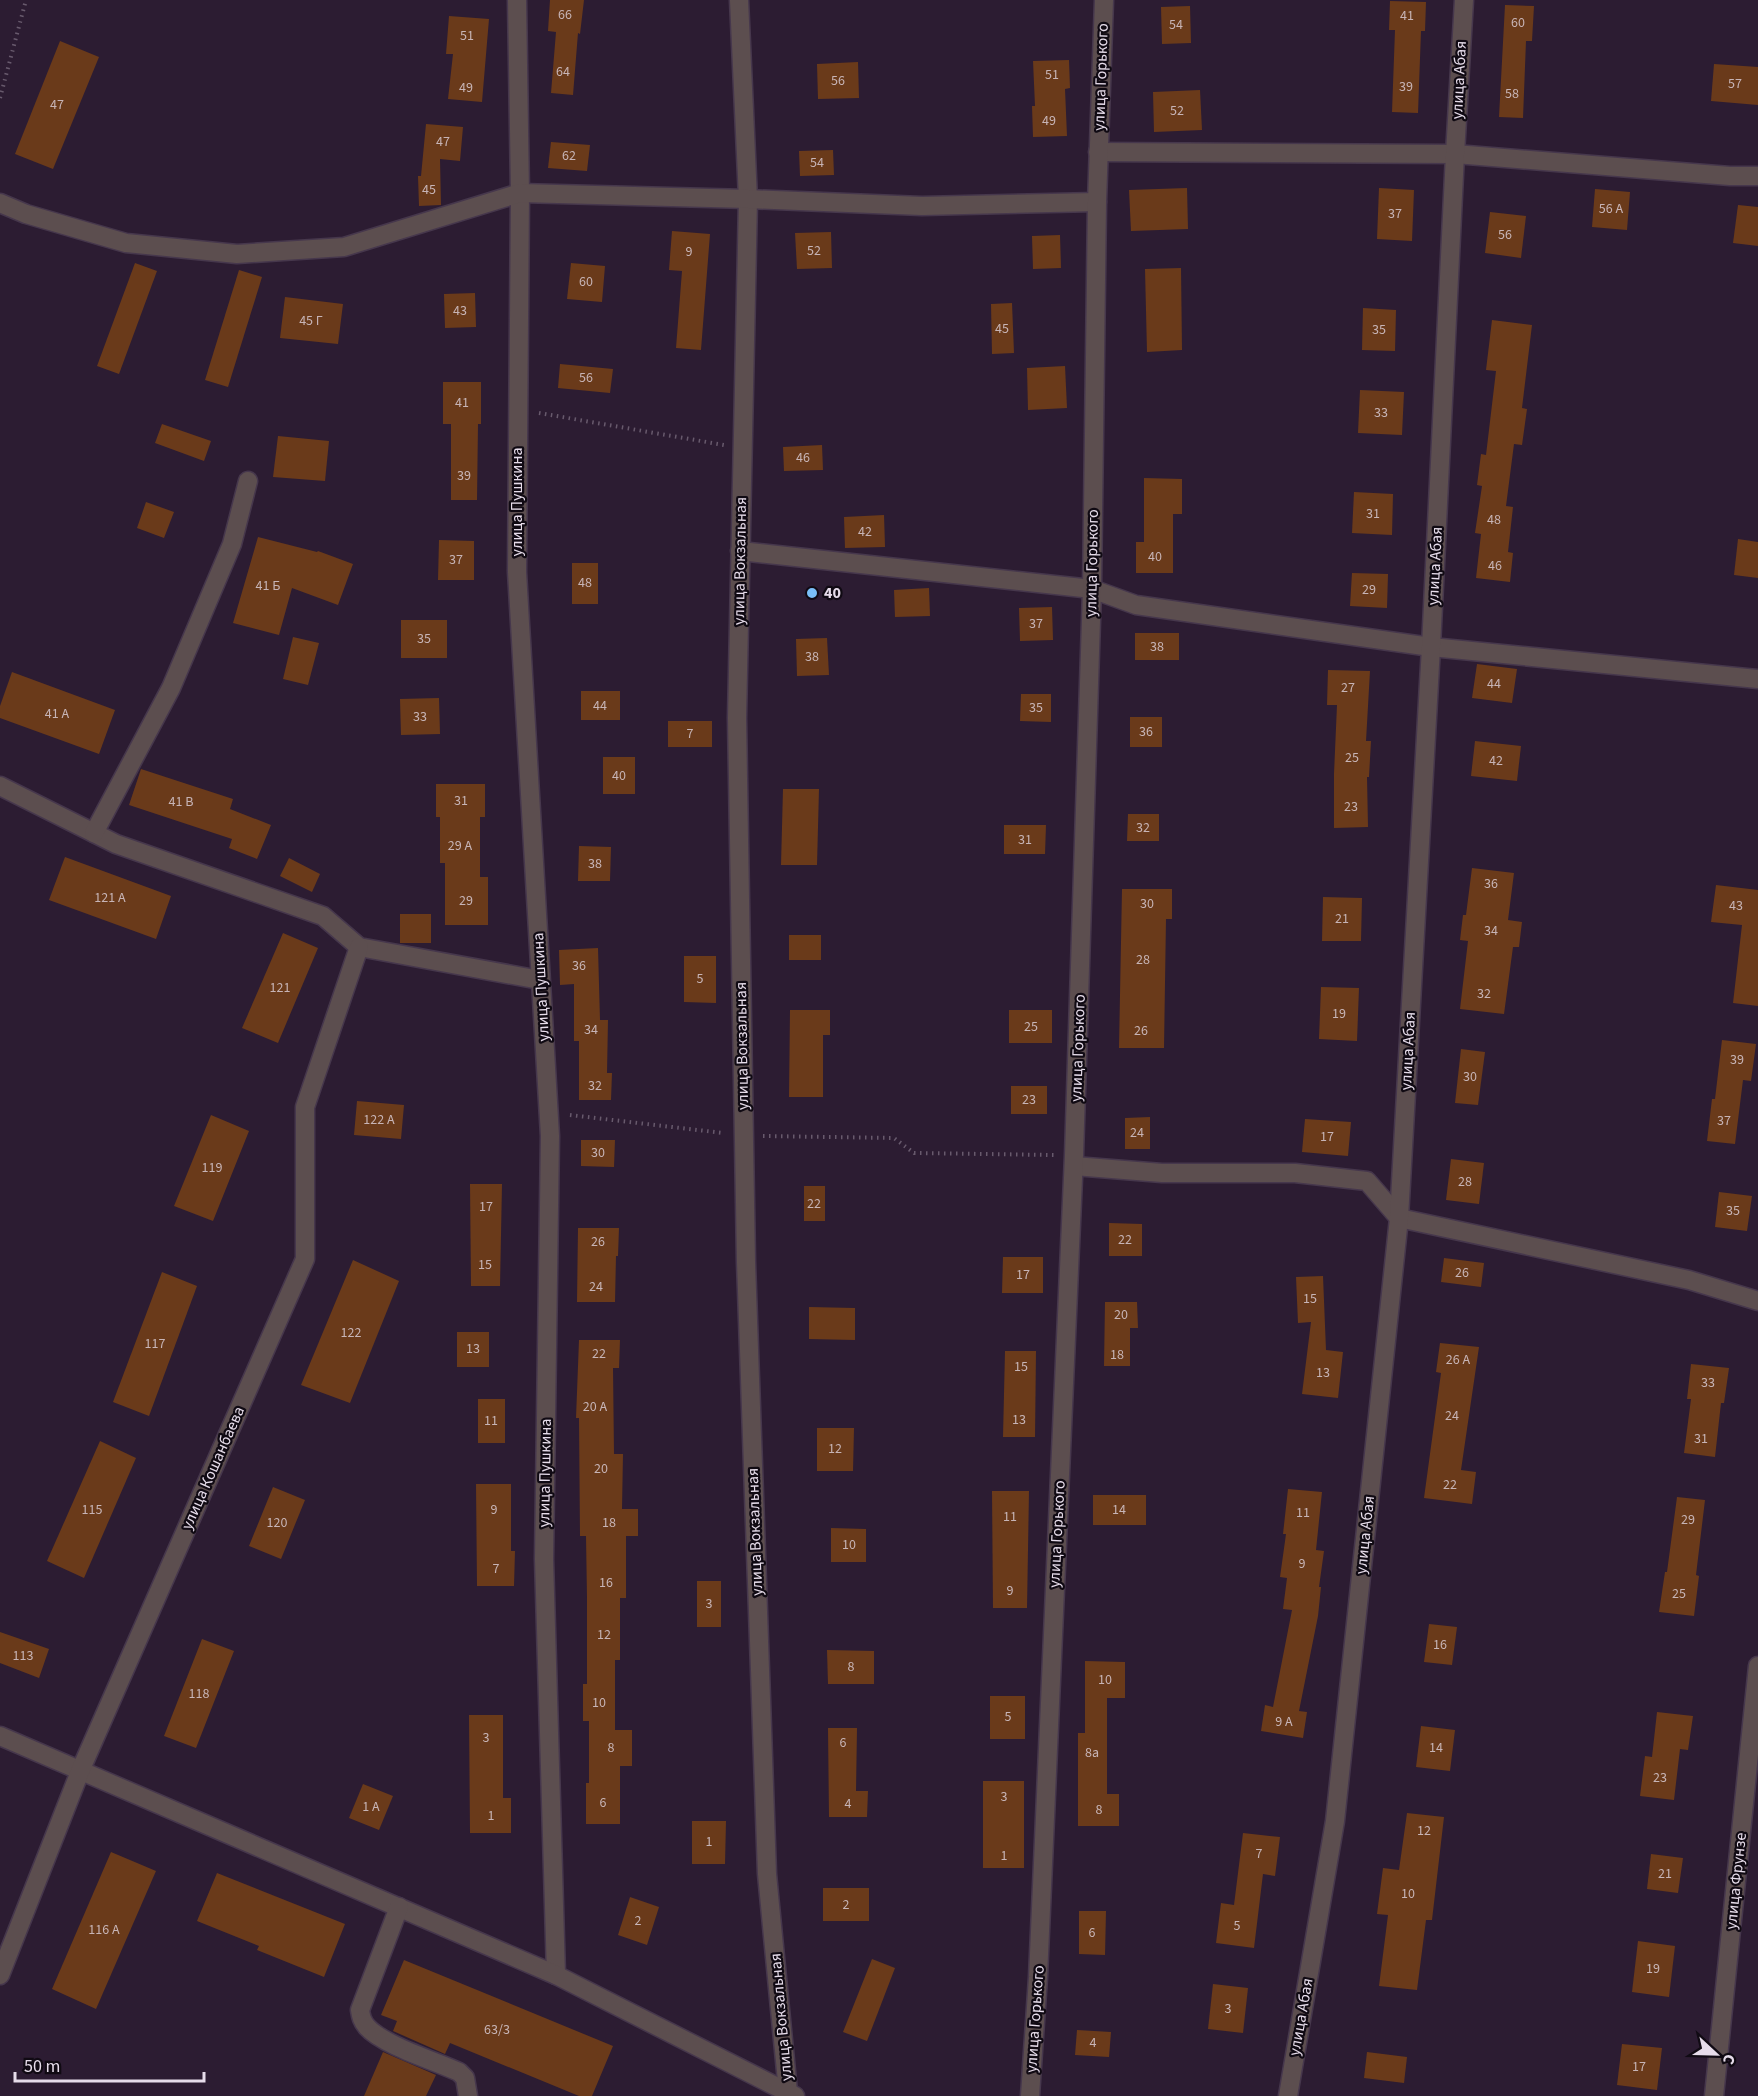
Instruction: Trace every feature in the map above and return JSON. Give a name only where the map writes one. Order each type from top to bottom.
[{"type":"street","name":"улица Пушкина","points":[[517,0],[519,194],[517,572],[550,1136],[544,1559],[556,1975]]},
{"type":"street","name":"улица Вокзальная","points":[[739,0],[748,199],[738,718],[746,1262],[767,1874],[790,2095]]},
{"type":"street","name":"улица Горького","points":[[1030,2096],[1038,1977],[1074,1161],[1092,589],[1098,152],[1104,0]]},
{"type":"street","name":"улица Абая","points":[[1288,2096],[1335,1821],[1399,1218],[1464,0]]},
{"type":"street","points":[[1098,152],[1455,154],[1730,176],[1758,176]]},
{"type":"street","points":[[0,203],[26,214],[126,243],[237,254],[344,248],[519,194],[748,199],[922,206],[1097,202]]},
{"type":"street","points":[[94,834],[171,688],[232,544],[249,481]]},
{"type":"street","points":[[740,551],[1092,589],[1136,605],[1431,647],[1758,679]]},
{"type":"street","points":[[0,786],[116,844],[324,916],[359,947],[540,980]]},
{"type":"street","name":"улица Кошанбаева","points":[[0,1975],[81,1769],[305,1259],[305,1107],[359,947]]},
{"type":"street","points":[[1074,1161],[1162,1173],[1295,1173],[1367,1181],[1399,1218],[1689,1280],[1758,1301]]},
{"type":"street","name":"улица Фрунзе","points":[[1714,2096],[1758,1666]]},
{"type":"street","points":[[0,1736],[556,1975],[790,2095]]},
{"type":"street","points":[[399,1907],[360,2010],[362,2020],[368,2029],[383,2039],[459,2072],[465,2078],[468,2096]]},
{"type":"path","points":[[0,98],[26,0]]},
{"type":"path","points":[[518,409],[742,448]]},
{"type":"path","points":[[548,1113],[744,1136],[894,1138],[914,1154],[1074,1161]]},
{"type":"building","points":[[550,0],[584,0],[580,34],[578,33],[573,95],[551,93],[556,32],[548,31]]},
{"type":"building","points":[[1390,1],[1426,2],[1425,31],[1421,31],[1418,113],[1392,112],[1395,30],[1389,30]]},
{"type":"building","points":[[1505,5],[1534,6],[1532,41],[1526,41],[1523,118],[1499,117]]},
{"type":"building","points":[[1190,6],[1191,43],[1162,44],[1161,7]]},
{"type":"building","points":[[449,16],[489,19],[482,102],[448,99],[453,54],[446,54]]},
{"type":"building","points":[[60,41],[99,57],[53,169],[15,154]]},
{"type":"building","points":[[1069,60],[1070,88],[1065,89],[1067,136],[1033,137],[1032,106],[1035,106],[1033,61]]},
{"type":"building","points":[[858,62],[859,98],[818,99],[817,64]]},
{"type":"building","points":[[1714,64],[1758,67],[1758,105],[1711,101]]},
{"type":"building","points":[[1200,90],[1202,130],[1154,132],[1153,92]]},
{"type":"building","points":[[426,124],[463,127],[460,161],[440,159],[441,205],[419,206],[418,176],[421,176]]},
{"type":"building","points":[[551,142],[590,145],[587,171],[548,168]]},
{"type":"building","points":[[833,150],[834,175],[800,176],[799,151]]},
{"type":"building","points":[[1187,188],[1188,229],[1131,231],[1129,190]]},
{"type":"building","points":[[1379,188],[1414,190],[1412,241],[1377,239]]},
{"type":"building","points":[[1595,189],[1630,192],[1627,230],[1592,227]]},
{"type":"building","points":[[1738,205],[1758,207],[1758,246],[1733,243]]},
{"type":"building","points":[[1490,212],[1526,216],[1521,258],[1485,253]]},
{"type":"building","points":[[672,231],[710,234],[701,350],[676,348],[682,271],[669,270]]},
{"type":"building","points":[[831,232],[832,268],[797,269],[795,233]]},
{"type":"building","points":[[1060,235],[1061,268],[1033,269],[1032,236]]},
{"type":"building","points":[[135,263],[157,271],[119,374],[97,366]]},
{"type":"building","points":[[571,263],[605,266],[602,302],[567,299]]},
{"type":"building","points":[[1181,268],[1182,350],[1147,352],[1145,269]]},
{"type":"building","points":[[239,270],[262,277],[228,387],[205,380]]},
{"type":"building","points":[[475,293],[476,327],[445,328],[444,294]]},
{"type":"building","points":[[285,297],[343,304],[338,344],[280,338]]},
{"type":"building","points":[[1012,303],[1014,353],[992,354],[991,304]]},
{"type":"building","points":[[1363,308],[1396,310],[1395,351],[1362,350]]},
{"type":"building","points":[[1492,320],[1532,325],[1522,408],[1527,409],[1522,445],[1514,444],[1506,506],[1513,507],[1508,552],[1513,553],[1510,582],[1476,578],[1481,534],[1475,533],[1482,486],[1477,485],[1481,454],[1486,455],[1496,371],[1486,370]]},
{"type":"building","points":[[560,364],[613,369],[610,393],[558,388]]},
{"type":"building","points":[[1065,366],[1067,408],[1028,410],[1027,368]]},
{"type":"building","points":[[443,382],[481,382],[477,500],[451,500],[451,424],[443,424]]},
{"type":"building","points":[[1360,390],[1404,392],[1402,435],[1358,433]]},
{"type":"building","points":[[162,424],[211,441],[204,461],[155,443]]},
{"type":"building","points":[[278,436],[329,441],[325,481],[273,477]]},
{"type":"building","points":[[822,445],[823,470],[784,471],[783,447]]},
{"type":"building","points":[[1144,478],[1182,479],[1182,514],[1173,514],[1173,573],[1136,573],[1136,542],[1144,542]]},
{"type":"building","points":[[1354,492],[1393,494],[1392,535],[1352,533]]},
{"type":"building","points":[[146,502],[174,512],[164,538],[137,528]]},
{"type":"building","points":[[884,515],[885,547],[845,548],[844,517]]},
{"type":"building","points":[[258,537],[318,551],[353,564],[338,605],[292,588],[279,635],[233,623]]},
{"type":"building","points":[[1738,539],[1758,542],[1758,578],[1734,575]]},
{"type":"building","points":[[439,540],[474,541],[474,580],[438,580]]},
{"type":"building","points":[[572,563],[598,563],[598,604],[572,604]]},
{"type":"building","points":[[1352,573],[1388,574],[1387,608],[1350,606]]},
{"type":"building","points":[[929,588],[930,616],[895,617],[894,590]]},
{"type":"building","points":[[1052,607],[1053,640],[1020,641],[1019,608]]},
{"type":"building","points":[[401,620],[447,620],[447,658],[401,658]]},
{"type":"building","points":[[1135,633],[1179,633],[1179,660],[1135,660]]},
{"type":"building","points":[[293,637],[319,643],[308,685],[283,679]]},
{"type":"building","points":[[827,638],[829,675],[797,676],[796,639]]},
{"type":"building","points":[[1477,664],[1517,669],[1512,703],[1472,698]]},
{"type":"building","points":[[1328,670],[1370,671],[1366,741],[1371,741],[1369,777],[1367,777],[1368,827],[1334,828],[1337,705],[1327,705]]},
{"type":"building","points":[[12,672],[115,710],[99,754],[0,718],[0,706]]},
{"type":"building","points":[[581,691],[620,691],[620,720],[581,720]]},
{"type":"building","points":[[1021,694],[1051,694],[1051,722],[1020,721]]},
{"type":"building","points":[[439,698],[440,734],[401,735],[400,699]]},
{"type":"building","points":[[1130,717],[1162,717],[1162,747],[1130,747]]},
{"type":"building","points":[[668,721],[712,721],[712,747],[668,747]]},
{"type":"building","points":[[1475,741],[1521,746],[1517,781],[1471,776]]},
{"type":"building","points":[[603,757],[635,757],[635,794],[603,794]]},
{"type":"building","points":[[141,769],[233,799],[230,809],[271,825],[257,859],[229,848],[232,839],[129,805]]},
{"type":"building","points":[[436,784],[485,784],[485,817],[480,817],[480,877],[488,877],[488,925],[445,925],[445,863],[440,863],[440,817],[436,817]]},
{"type":"building","points":[[783,789],[819,789],[817,865],[781,865]]},
{"type":"building","points":[[1128,814],[1159,814],[1159,841],[1127,841]]},
{"type":"building","points":[[1004,825],[1046,825],[1045,854],[1004,854]]},
{"type":"building","points":[[579,846],[611,847],[610,881],[578,881]]},
{"type":"building","points":[[65,857],[171,896],[156,939],[49,900]]},
{"type":"building","points":[[289,858],[320,874],[312,892],[280,876]]},
{"type":"building","points":[[1472,868],[1514,873],[1508,920],[1522,922],[1519,947],[1513,947],[1504,1014],[1460,1009],[1468,941],[1460,940],[1463,915],[1466,915]]},
{"type":"building","points":[[1716,885],[1758,890],[1758,1006],[1733,1003],[1742,925],[1711,922]]},
{"type":"building","points":[[1122,889],[1172,889],[1172,919],[1166,919],[1164,1048],[1119,1048]]},
{"type":"building","points":[[1323,897],[1362,898],[1361,941],[1322,941]]},
{"type":"building","points":[[400,914],[431,914],[431,943],[400,943]]},
{"type":"building","points":[[283,933],[318,948],[278,1043],[242,1028]]},
{"type":"building","points":[[789,935],[821,935],[821,960],[789,960]]},
{"type":"building","points":[[598,948],[600,1020],[608,1020],[607,1073],[612,1073],[611,1100],[579,1100],[579,1041],[574,1041],[574,984],[560,985],[559,950]]},
{"type":"building","points":[[684,956],[716,956],[716,1003],[684,1002]]},
{"type":"building","points":[[1321,987],[1359,988],[1357,1041],[1319,1039]]},
{"type":"building","points":[[790,1010],[830,1010],[830,1035],[823,1035],[823,1097],[789,1097]]},
{"type":"building","points":[[1009,1010],[1052,1010],[1052,1043],[1009,1043]]},
{"type":"building","points":[[1722,1040],[1756,1044],[1751,1081],[1743,1080],[1735,1144],[1707,1141]]},
{"type":"building","points":[[1461,1049],[1485,1052],[1478,1105],[1455,1103]]},
{"type":"building","points":[[1011,1086],[1047,1086],[1047,1114],[1011,1114]]},
{"type":"building","points":[[357,1101],[404,1105],[401,1139],[354,1135]]},
{"type":"building","points":[[211,1115],[249,1131],[213,1221],[174,1206]]},
{"type":"building","points":[[1150,1117],[1150,1149],[1125,1149],[1125,1118]]},
{"type":"building","points":[[1305,1119],[1351,1122],[1348,1156],[1302,1152]]},
{"type":"building","points":[[581,1140],[615,1140],[614,1167],[581,1166]]},
{"type":"building","points":[[1451,1159],[1484,1163],[1479,1204],[1446,1200]]},
{"type":"building","points":[[470,1184],[502,1184],[500,1286],[471,1286]]},
{"type":"building","points":[[804,1186],[825,1186],[825,1221],[804,1221]]},
{"type":"building","points":[[1719,1192],[1752,1196],[1747,1231],[1715,1227]]},
{"type":"building","points":[[1109,1223],[1142,1224],[1142,1256],[1109,1256]]},
{"type":"building","points":[[578,1228],[619,1228],[615,1302],[577,1302]]},
{"type":"building","points":[[1003,1257],[1043,1257],[1043,1293],[1002,1293]]},
{"type":"building","points":[[1444,1258],[1484,1263],[1481,1287],[1441,1282]]},
{"type":"building","points":[[353,1260],[399,1281],[350,1403],[301,1385]]},
{"type":"building","points":[[162,1272],[197,1286],[149,1416],[113,1402]]},
{"type":"building","points":[[1323,1276],[1326,1350],[1343,1352],[1338,1398],[1302,1394],[1311,1322],[1298,1323],[1296,1277]]},
{"type":"building","points":[[1105,1302],[1137,1302],[1138,1328],[1130,1328],[1130,1366],[1104,1366]]},
{"type":"building","points":[[809,1307],[855,1308],[855,1340],[809,1339]]},
{"type":"building","points":[[457,1332],[489,1332],[489,1367],[457,1367]]},
{"type":"building","points":[[579,1340],[620,1340],[619,1368],[613,1368],[614,1454],[623,1454],[622,1509],[638,1509],[638,1536],[626,1536],[626,1598],[620,1598],[620,1660],[615,1660],[615,1730],[632,1730],[632,1766],[620,1766],[620,1824],[586,1824],[586,1783],[589,1783],[589,1721],[583,1721],[583,1684],[587,1684],[587,1598],[586,1536],[580,1536],[579,1418],[576,1418]]},
{"type":"building","points":[[1440,1343],[1479,1347],[1461,1470],[1476,1472],[1472,1504],[1424,1498],[1441,1373],[1436,1372]]},
{"type":"building","points":[[1005,1351],[1036,1351],[1035,1437],[1003,1437]]},
{"type":"building","points":[[1691,1364],[1729,1368],[1724,1403],[1721,1403],[1715,1457],[1684,1453],[1691,1399],[1687,1399]]},
{"type":"building","points":[[478,1399],[505,1399],[505,1443],[478,1443]]},
{"type":"building","points":[[817,1428],[854,1428],[853,1471],[817,1471]]},
{"type":"building","points":[[100,1441],[136,1458],[84,1578],[47,1561]]},
{"type":"building","points":[[476,1484],[511,1484],[511,1551],[515,1551],[514,1586],[477,1586]]},
{"type":"building","points":[[273,1487],[305,1500],[281,1559],[249,1546]]},
{"type":"building","points":[[1288,1489],[1322,1492],[1316,1550],[1324,1551],[1318,1616],[1299,1711],[1307,1712],[1303,1738],[1261,1731],[1265,1705],[1273,1707],[1292,1610],[1283,1609],[1287,1578],[1280,1577],[1286,1534],[1283,1534]]},
{"type":"building","points":[[992,1491],[1029,1491],[1027,1608],[993,1608]]},
{"type":"building","points":[[1093,1495],[1146,1495],[1146,1525],[1093,1525]]},
{"type":"building","points":[[1677,1497],[1705,1500],[1696,1575],[1699,1576],[1694,1616],[1659,1612]]},
{"type":"building","points":[[831,1528],[866,1529],[866,1562],[831,1562]]},
{"type":"building","points":[[697,1581],[721,1581],[721,1627],[697,1627]]},
{"type":"building","points":[[1429,1624],[1457,1627],[1452,1665],[1424,1662]]},
{"type":"building","points":[[0,1632],[49,1649],[39,1678],[0,1663]]},
{"type":"building","points":[[202,1639],[234,1651],[196,1748],[164,1736]]},
{"type":"building","points":[[827,1650],[874,1651],[874,1684],[828,1684]]},
{"type":"building","points":[[1085,1661],[1125,1662],[1125,1698],[1107,1698],[1107,1794],[1119,1794],[1119,1826],[1078,1826],[1078,1733],[1085,1733]]},
{"type":"building","points":[[990,1696],[1025,1696],[1025,1739],[990,1739]]},
{"type":"building","points":[[1657,1712],[1693,1716],[1688,1750],[1680,1749],[1674,1800],[1640,1796],[1645,1756],[1652,1757]]},
{"type":"building","points":[[469,1715],[503,1715],[503,1798],[511,1798],[511,1833],[470,1833]]},
{"type":"building","points":[[1421,1726],[1455,1730],[1450,1771],[1416,1767]]},
{"type":"building","points":[[828,1728],[857,1728],[856,1791],[868,1791],[867,1817],[829,1817]]},
{"type":"building","points":[[983,1781],[1024,1781],[1024,1868],[983,1868]]},
{"type":"building","points":[[363,1784],[393,1796],[379,1830],[349,1818]]},
{"type":"building","points":[[1407,1813],[1444,1817],[1432,1920],[1426,1920],[1417,1990],[1379,1986],[1388,1915],[1377,1914],[1383,1868],[1399,1870]]},
{"type":"building","points":[[692,1821],[726,1821],[725,1864],[692,1864]]},
{"type":"building","points":[[1243,1833],[1280,1837],[1275,1876],[1263,1874],[1254,1948],[1216,1943],[1221,1903],[1234,1905]]},
{"type":"building","points":[[111,1852],[156,1871],[96,2009],[52,1989]]},
{"type":"building","points":[[1651,1854],[1683,1858],[1678,1893],[1647,1889]]},
{"type":"building","points":[[217,1873],[345,1924],[324,1977],[257,1950],[259,1946],[197,1921]]},
{"type":"building","points":[[823,1888],[869,1888],[869,1921],[823,1921]]},
{"type":"building","points":[[630,1897],[659,1907],[647,1945],[618,1935]]},
{"type":"building","points":[[1079,1911],[1106,1911],[1105,1955],[1079,1954]]},
{"type":"building","points":[[1638,1941],[1675,1946],[1669,1997],[1632,1992]]},
{"type":"building","points":[[872,1959],[895,1968],[867,2041],[843,2032]]},
{"type":"building","points":[[404,1960],[613,2046],[592,2096],[579,2096],[450,2043],[445,2054],[393,2031],[397,2021],[381,2015]]},
{"type":"building","points":[[1213,1984],[1248,1988],[1243,2033],[1208,2029]]},
{"type":"building","points":[[1077,2030],[1111,2032],[1109,2057],[1075,2055]]},
{"type":"building","points":[[1622,2044],[1662,2048],[1657,2090],[1617,2085]]},
{"type":"building","points":[[383,2052],[436,2075],[426,2096],[364,2096]]},
{"type":"building","points":[[1367,2052],[1407,2057],[1404,2083],[1364,2078]]},
{"type":"place","name":"40","points":[[812,593]]}]
